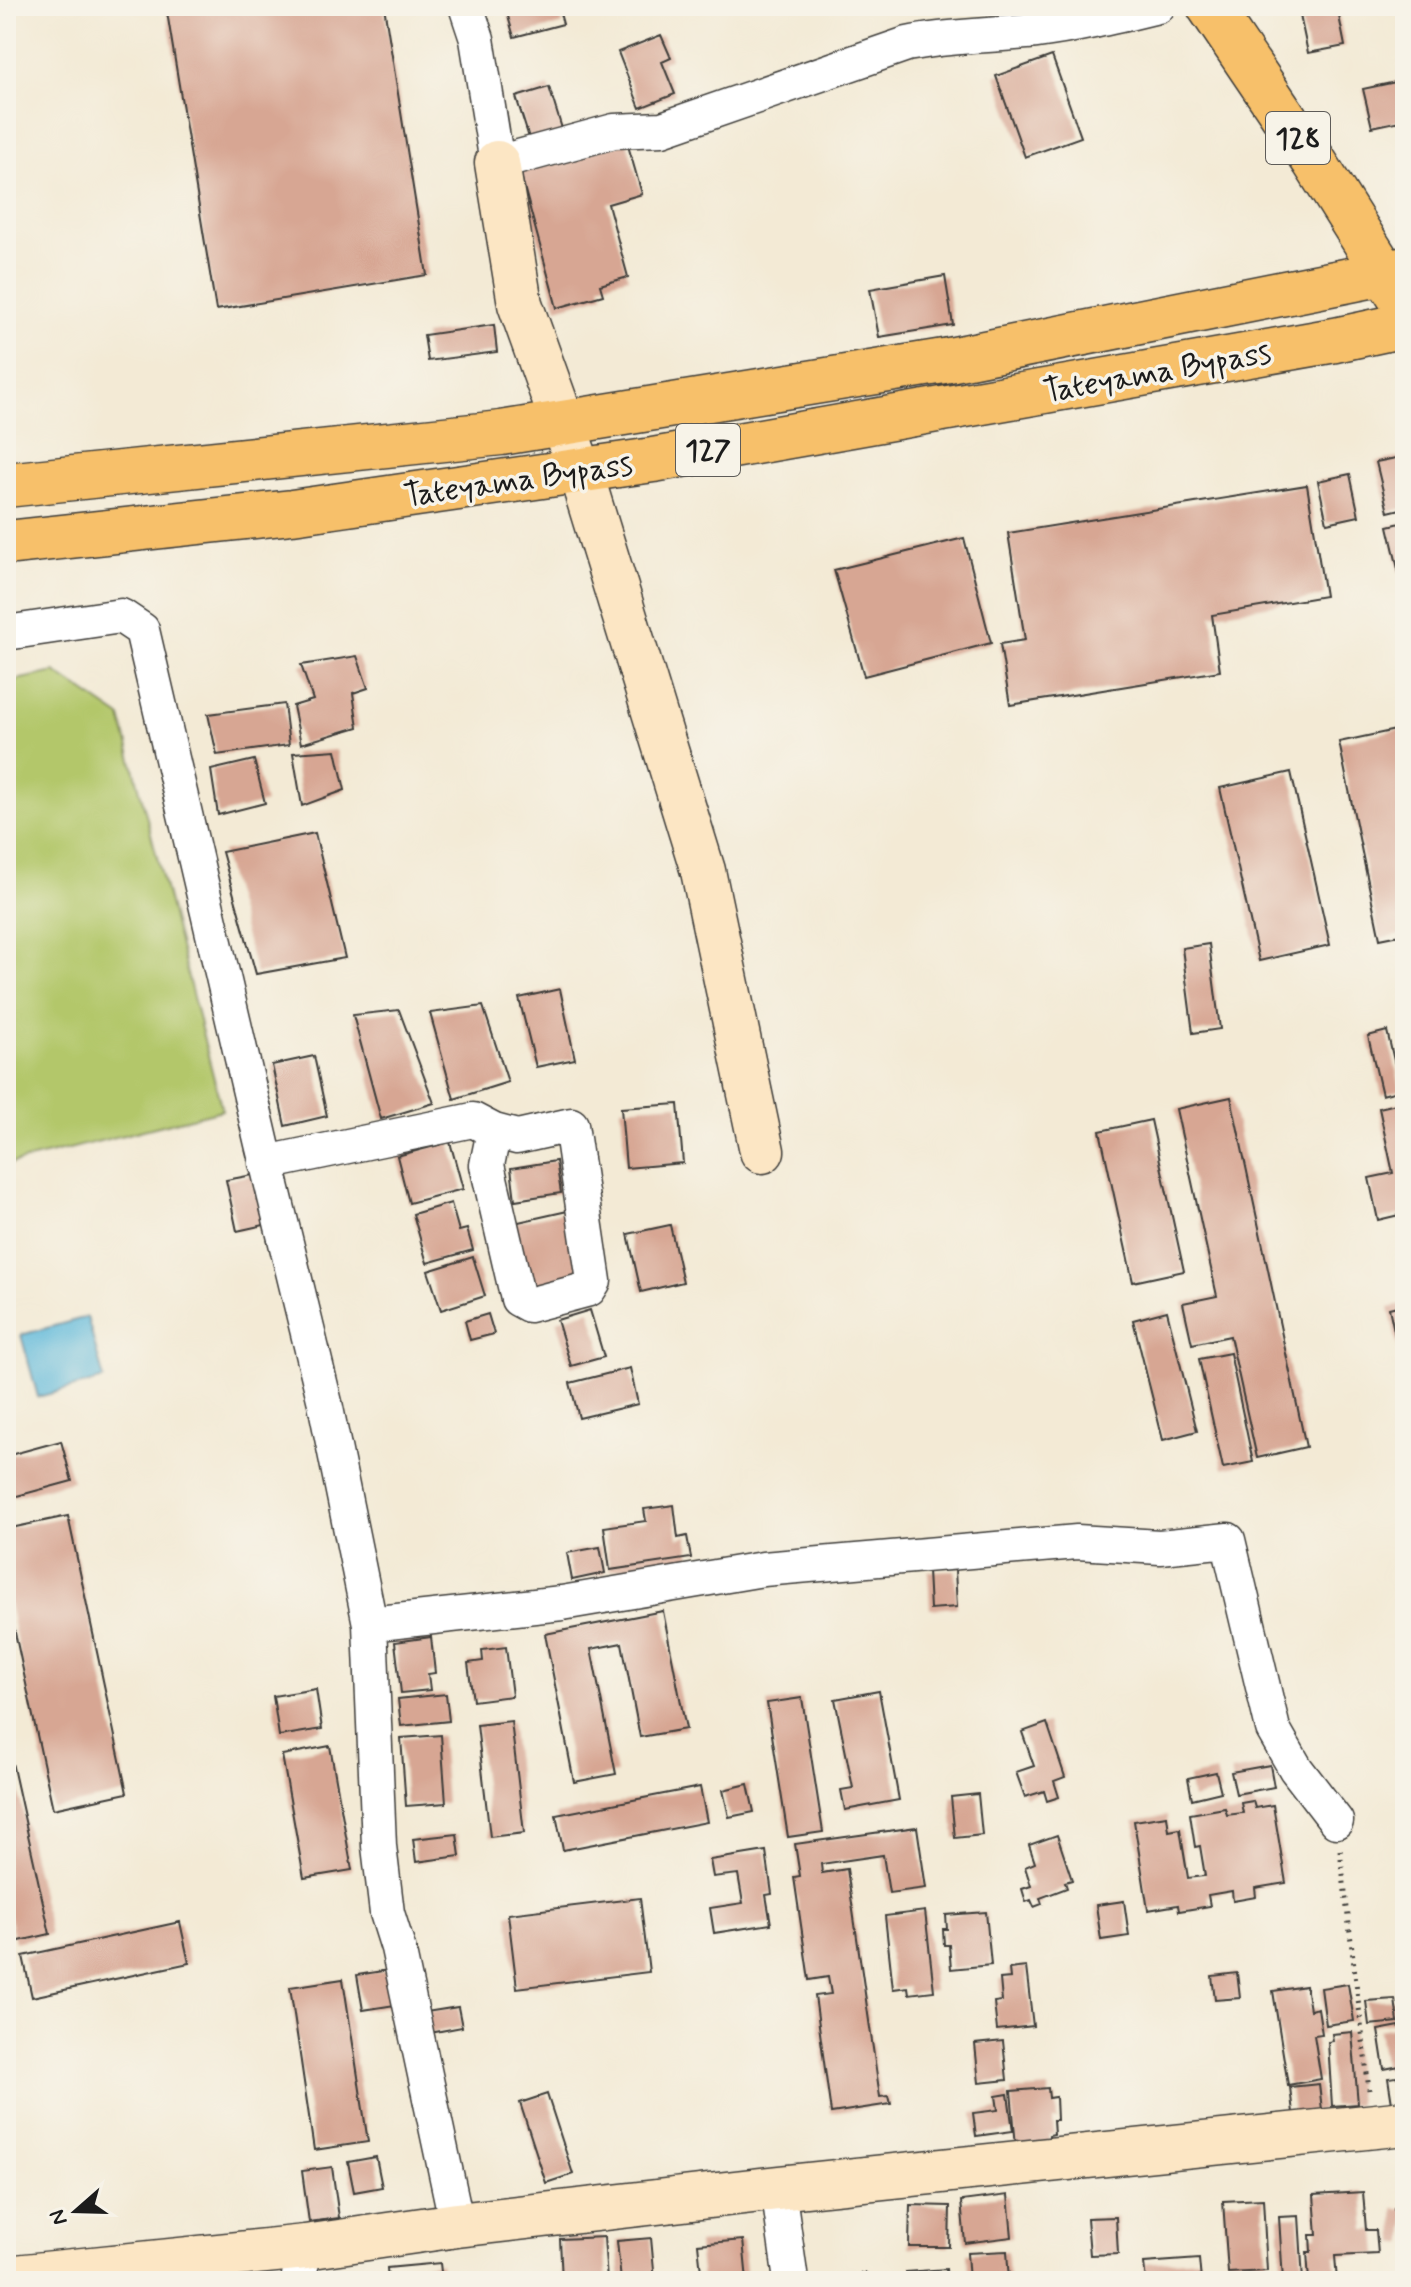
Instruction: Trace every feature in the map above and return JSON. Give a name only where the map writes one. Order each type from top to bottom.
[{"type":"highway","name":"128","points":[[1209,6],[1398,282]]},
{"type":"highway","name":"Tateyama Bypass","points":[[6,485],[501,433],[944,361],[1398,282]]},
{"type":"highway","name":"Tateyama Bypass","points":[[6,543],[292,512],[653,460],[1405,325]]},
{"type":"street","points":[[466,6],[477,39],[520,304],[580,471],[703,871],[762,1151]]},
{"type":"street","points":[[497,163],[614,131],[662,129],[907,44],[1037,30],[1158,6]]},
{"type":"street","points":[[6,633],[121,616],[142,630],[325,1403],[370,1624],[379,1846],[387,1913],[398,1948],[457,2225]]},
{"type":"street","points":[[266,1163],[473,1120],[494,1131],[517,1137],[571,1125],[594,1281],[589,1289],[529,1305],[518,1299],[487,1165],[494,1131]]},
{"type":"street","points":[[370,1624],[562,1603],[763,1569],[1077,1542],[1160,1547],[1228,1540],[1273,1729],[1296,1769],[1336,1821]]},
{"type":"street","points":[[6,2278],[302,2264],[457,2225],[778,2188],[1389,2125]]},
{"type":"street","points":[[778,2188],[791,2281]]},
{"type":"path","points":[[1336,1821],[1389,2125]]},
{"type":"green space","points":[[55,672],[121,717],[222,1110],[6,1165],[6,682]]},
{"type":"water","points":[[87,1317],[104,1379],[38,1397],[21,1335]]},
{"type":"building","points":[[166,6],[384,6],[427,275],[216,310]]},
{"type":"building","points":[[505,6],[558,6],[563,24],[514,37]]},
{"type":"building","points":[[1298,6],[1337,6],[1345,46],[1308,53]]},
{"type":"building","points":[[661,35],[671,58],[662,62],[675,94],[640,108],[618,52]]},
{"type":"building","points":[[1052,56],[1081,137],[1025,157],[996,76]]},
{"type":"building","points":[[1405,80],[1405,120],[1372,127],[1363,89]]},
{"type":"building","points":[[549,87],[564,135],[531,144],[516,97]]},
{"type":"building","points":[[627,142],[642,194],[608,204],[628,277],[600,285],[603,295],[557,308],[520,172]]},
{"type":"building","points":[[945,276],[953,325],[879,337],[870,289]]},
{"type":"building","points":[[494,325],[497,352],[428,361],[424,335]]},
{"type":"building","points":[[1401,457],[1405,473],[1405,508],[1388,512],[1376,462]]},
{"type":"building","points":[[1350,474],[1359,516],[1327,523],[1318,481]]},
{"type":"building","points":[[1307,485],[1325,596],[1212,615],[1220,671],[1010,705],[1000,644],[1025,640],[1008,533]]},
{"type":"building","points":[[1405,522],[1405,572],[1399,573],[1388,526]]},
{"type":"building","points":[[964,538],[991,643],[864,676],[834,570]]},
{"type":"building","points":[[357,656],[368,688],[353,693],[358,727],[301,744],[293,706],[313,700],[301,665]]},
{"type":"building","points":[[284,704],[289,745],[217,755],[208,714]]},
{"type":"building","points":[[1405,728],[1405,934],[1380,939],[1339,742]]},
{"type":"building","points":[[336,750],[345,790],[302,806],[293,753]]},
{"type":"building","points":[[254,760],[265,803],[218,815],[211,770]]},
{"type":"building","points":[[1291,772],[1330,945],[1259,961],[1220,788]]},
{"type":"building","points":[[315,833],[345,958],[256,974],[222,852]]},
{"type":"building","points":[[1209,944],[1220,1029],[1193,1033],[1182,948]]},
{"type":"building","points":[[560,989],[575,1059],[536,1067],[519,998]]},
{"type":"building","points":[[483,1006],[508,1082],[454,1099],[430,1013]]},
{"type":"building","points":[[399,1010],[434,1103],[381,1119],[353,1015]]},
{"type":"building","points":[[1387,1031],[1401,1090],[1382,1095],[1368,1036]]},
{"type":"building","points":[[314,1056],[327,1116],[285,1126],[272,1065]]},
{"type":"building","points":[[1231,1097],[1306,1447],[1257,1458],[1230,1336],[1192,1344],[1183,1303],[1217,1296],[1176,1109]]},
{"type":"building","points":[[1405,1102],[1404,1238],[1399,1215],[1378,1220],[1369,1178],[1393,1173],[1379,1108]]},
{"type":"building","points":[[678,1104],[683,1163],[626,1168],[621,1108]]},
{"type":"building","points":[[1151,1120],[1184,1271],[1133,1282],[1100,1131]]},
{"type":"building","points":[[450,1142],[463,1189],[409,1203],[397,1156]]},
{"type":"building","points":[[556,1161],[561,1193],[515,1200],[511,1168]]},
{"type":"building","points":[[253,1175],[264,1225],[237,1231],[226,1180]]},
{"type":"building","points":[[451,1203],[459,1231],[467,1229],[473,1250],[427,1263],[413,1214]]},
{"type":"building","points":[[572,1210],[587,1277],[529,1290],[514,1223]]},
{"type":"building","points":[[670,1225],[683,1282],[641,1292],[628,1234]]},
{"type":"building","points":[[473,1257],[485,1296],[441,1310],[428,1271]]},
{"type":"building","points":[[1405,1304],[1405,1367],[1402,1367],[1389,1308]]},
{"type":"building","points":[[590,1310],[604,1357],[571,1366],[557,1320]]},
{"type":"building","points":[[1167,1311],[1197,1431],[1163,1440],[1133,1320]]},
{"type":"building","points":[[488,1314],[494,1334],[470,1340],[465,1321]]},
{"type":"building","points":[[1230,1353],[1253,1462],[1223,1468],[1199,1359]]},
{"type":"building","points":[[630,1368],[638,1404],[579,1418],[570,1383]]},
{"type":"building","points":[[61,1441],[72,1481],[6,1499],[6,1456]]},
{"type":"building","points":[[674,1505],[678,1538],[687,1536],[691,1558],[610,1570],[604,1527],[646,1521],[644,1509]]},
{"type":"building","points":[[68,1516],[127,1793],[53,1809],[6,1591],[6,1529]]},
{"type":"building","points":[[600,1547],[605,1573],[572,1580],[567,1553]]},
{"type":"building","points":[[955,1570],[957,1607],[930,1609],[928,1571]]},
{"type":"building","points":[[663,1611],[686,1729],[640,1737],[622,1643],[591,1649],[616,1774],[574,1782],[545,1634]]},
{"type":"building","points":[[431,1637],[435,1673],[428,1674],[430,1690],[401,1693],[395,1642]]},
{"type":"building","points":[[506,1647],[512,1696],[473,1701],[468,1663],[483,1661],[482,1650]]},
{"type":"building","points":[[316,1689],[322,1729],[279,1736],[273,1696]]},
{"type":"building","points":[[879,1691],[899,1800],[845,1810],[841,1790],[853,1788],[835,1699]]},
{"type":"building","points":[[446,1694],[449,1721],[401,1726],[398,1699]]},
{"type":"building","points":[[802,1698],[823,1832],[788,1837],[767,1703]]},
{"type":"building","points":[[511,1721],[524,1833],[490,1837],[477,1725]]},
{"type":"building","points":[[1047,1723],[1065,1777],[1054,1781],[1059,1797],[1047,1801],[1044,1791],[1025,1797],[1016,1772],[1034,1766],[1022,1732]]},
{"type":"building","points":[[441,1735],[446,1803],[406,1806],[401,1738]]},
{"type":"building","points":[[7,1740],[50,1934],[15,1942],[6,1902]]},
{"type":"building","points":[[330,1746],[352,1870],[304,1878],[282,1755]]},
{"type":"building","points":[[1270,1765],[1274,1787],[1236,1794],[1231,1772]]},
{"type":"building","points":[[1216,1772],[1221,1792],[1192,1799],[1188,1778]]},
{"type":"building","points":[[748,1784],[754,1812],[729,1817],[723,1790]]},
{"type":"building","points":[[700,1787],[707,1822],[563,1850],[556,1815]]},
{"type":"building","points":[[978,1794],[982,1835],[955,1838],[951,1797]]},
{"type":"building","points":[[1253,1801],[1255,1808],[1273,1805],[1286,1883],[1255,1888],[1256,1897],[1233,1901],[1232,1891],[1208,1895],[1210,1906],[1179,1911],[1178,1905],[1148,1910],[1134,1821],[1167,1816],[1169,1831],[1180,1829],[1188,1878],[1205,1876],[1200,1846],[1195,1847],[1190,1814],[1225,1808],[1227,1815],[1243,1813],[1241,1803]]},
{"type":"building","points":[[917,1827],[926,1888],[889,1893],[883,1855],[821,1864],[822,1873],[847,1869],[880,2097],[889,2096],[891,2104],[831,2113],[815,1996],[831,1994],[828,1977],[809,1980],[794,1877],[800,1876],[795,1844]]},
{"type":"building","points":[[457,1834],[460,1856],[416,1862],[413,1839]]},
{"type":"building","points":[[1057,1835],[1072,1880],[1065,1882],[1067,1888],[1040,1898],[1042,1904],[1034,1907],[1031,1900],[1026,1902],[1022,1889],[1031,1886],[1025,1867],[1035,1863],[1029,1845]]},
{"type":"building","points":[[766,1851],[772,1894],[766,1895],[771,1924],[714,1933],[710,1908],[743,1903],[738,1874],[713,1877],[710,1860]]},
{"type":"building","points":[[640,1898],[649,1972],[517,1988],[508,1914]]},
{"type":"building","points":[[1124,1901],[1129,1936],[1101,1940],[1096,1905]]},
{"type":"building","points":[[925,1911],[934,1991],[909,1994],[908,1987],[893,1989],[885,1916]]},
{"type":"building","points":[[986,1912],[991,1965],[951,1969],[949,1945],[944,1945],[946,1915]]},
{"type":"building","points":[[180,1922],[189,1963],[32,1997],[23,1956]]},
{"type":"building","points":[[1026,1967],[1033,2026],[997,2030],[994,2002],[1002,2001],[1000,1979],[1010,1978],[1009,1969]]},
{"type":"building","points":[[389,1970],[395,2005],[363,2010],[357,1975]]},
{"type":"building","points":[[1237,1973],[1240,1998],[1215,2000],[1212,1976]]},
{"type":"building","points":[[343,1979],[368,2142],[314,2150],[290,1987]]},
{"type":"building","points":[[1348,1984],[1354,2021],[1326,2025],[1321,1988]]},
{"type":"building","points":[[1306,1986],[1310,2010],[1318,2008],[1322,2034],[1314,2035],[1321,2079],[1288,2085],[1273,1991]]},
{"type":"building","points":[[1395,1999],[1398,2022],[1369,2025],[1366,2001]]},
{"type":"building","points":[[458,2007],[462,2027],[430,2033],[426,2012]]},
{"type":"building","points":[[1405,2025],[1405,2065],[1384,2069],[1378,2030]]},
{"type":"building","points":[[1352,2032],[1358,2104],[1332,2106],[1328,2042],[1333,2041],[1332,2034]]},
{"type":"building","points":[[1003,2041],[1007,2080],[979,2083],[975,2044]]},
{"type":"building","points":[[1405,2076],[1405,2108],[1393,2110],[1388,2078]]},
{"type":"building","points":[[1319,2084],[1322,2110],[1293,2113],[1290,2087]]},
{"type":"building","points":[[1048,2088],[1049,2098],[1056,2097],[1054,2134],[1049,2135],[1049,2143],[1016,2146],[1011,2091]]},
{"type":"building","points":[[547,2094],[573,2174],[546,2183],[520,2103]]},
{"type":"building","points":[[1008,2094],[1013,2131],[976,2136],[973,2113],[998,2110],[996,2096]]},
{"type":"building","points":[[376,2157],[382,2187],[354,2192],[348,2162]]},
{"type":"building","points":[[332,2167],[339,2218],[309,2222],[302,2171]]},
{"type":"building","points":[[1363,2192],[1366,2230],[1376,2230],[1378,2254],[1335,2256],[1337,2281],[1309,2281],[1307,2252],[1311,2252],[1310,2235],[1317,2235],[1314,2195]]},
{"type":"building","points":[[1008,2195],[1012,2237],[965,2243],[961,2201]]},
{"type":"building","points":[[1263,2199],[1267,2271],[1228,2273],[1223,2201]]},
{"type":"building","points":[[910,2205],[950,2206],[949,2247],[909,2247]]},
{"type":"building","points":[[1394,2209],[1405,2209],[1405,2243],[1395,2244]]},
{"type":"building","points":[[1299,2216],[1303,2281],[1283,2281],[1279,2217]]},
{"type":"building","points":[[1116,2217],[1118,2254],[1090,2255],[1087,2218]]},
{"type":"building","points":[[604,2237],[607,2281],[562,2281],[560,2239]]},
{"type":"building","points":[[651,2238],[655,2281],[621,2281],[617,2241]]},
{"type":"building","points":[[743,2240],[747,2281],[702,2281],[698,2244]]},
{"type":"building","points":[[1007,2251],[1009,2281],[969,2281],[967,2253]]},
{"type":"building","points":[[1199,2259],[1201,2281],[1146,2281],[1144,2263]]},
{"type":"building","points":[[440,2263],[442,2281],[388,2281],[387,2268]]},
{"type":"building","points":[[946,2269],[947,2281],[907,2281],[906,2272]]},
{"type":"building","points":[[866,2273],[868,2281],[826,2281],[826,2279]]}]
